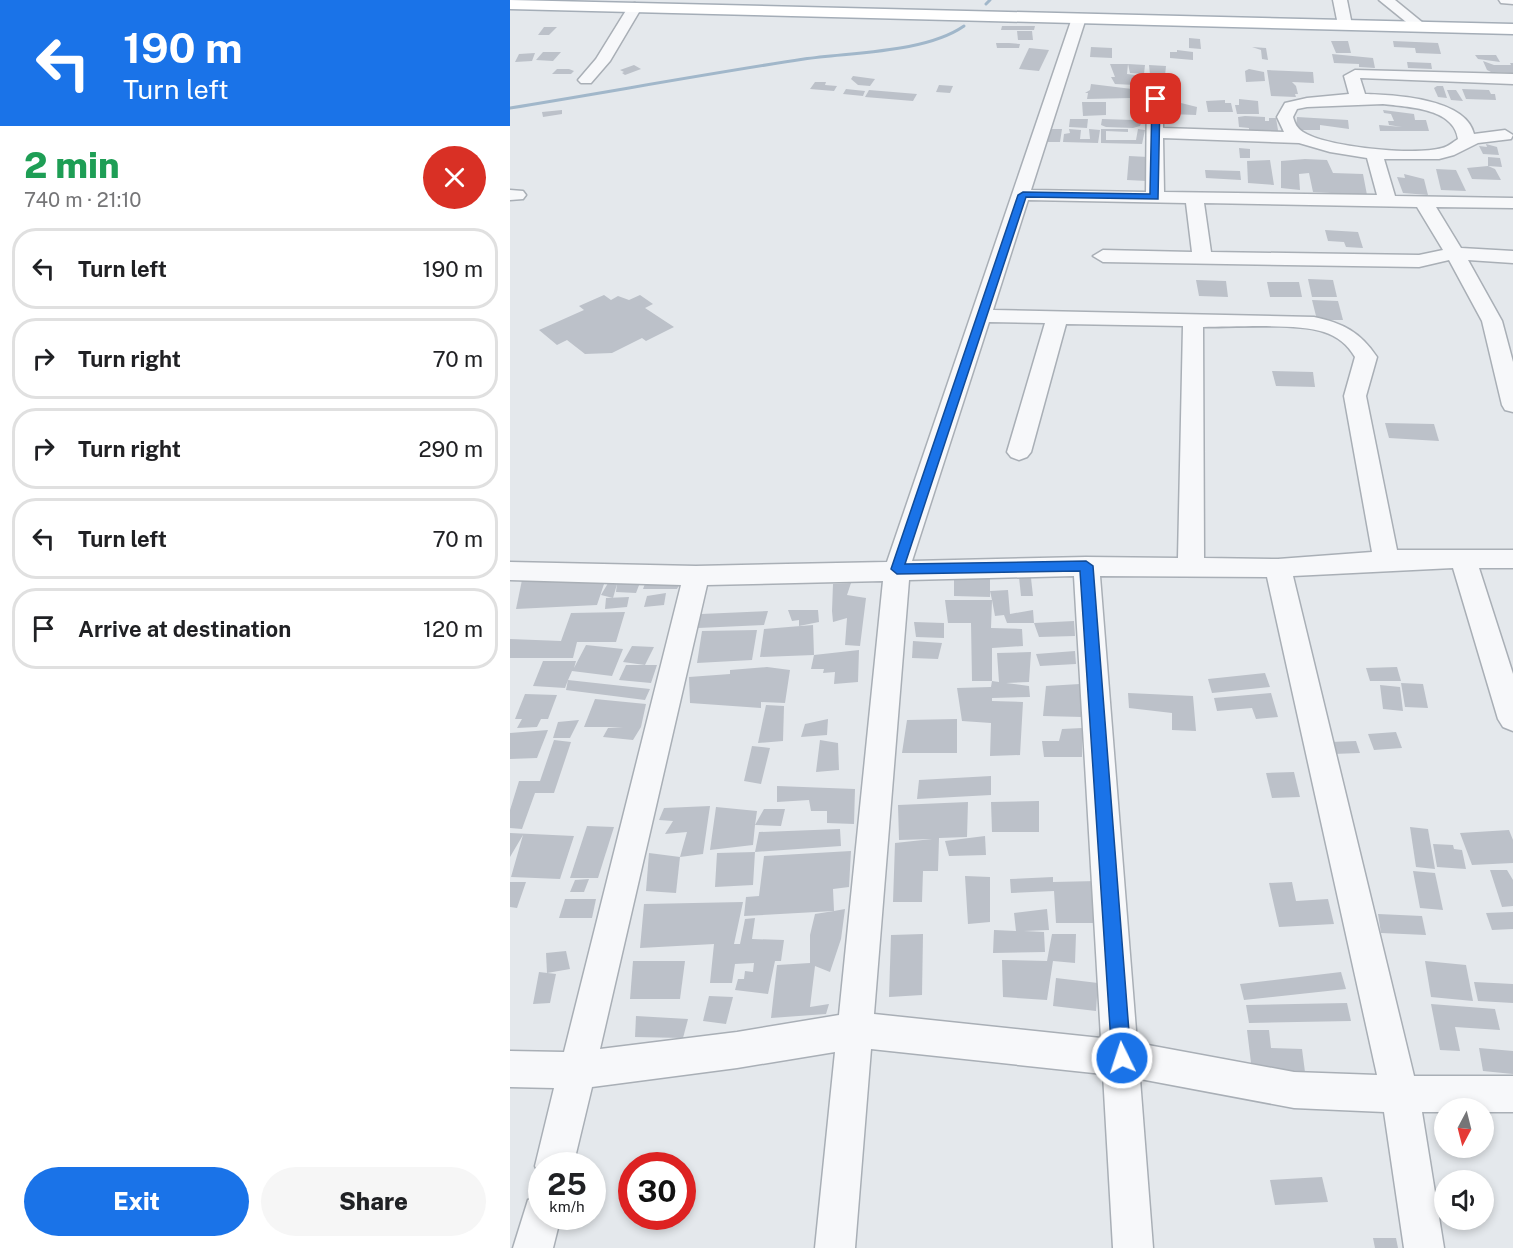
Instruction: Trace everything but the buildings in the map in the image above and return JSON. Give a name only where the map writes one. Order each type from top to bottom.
[{"type":"main road","points":[[1183,2],[1228,16],[1273,23]]},
{"type":"main road","points":[[510,4],[634,7],[665,4],[1176,21],[1513,29]]},
{"type":"main road","points":[[1117,19],[1139,14],[1153,4],[1176,21]]},
{"type":"street","points":[[1340,0],[1345,25]]},
{"type":"street","points":[[1386,0],[1421,27]]},
{"type":"street","points":[[1506,0],[1513,0]]},
{"type":"street","points":[[586,80],[602,61],[634,7]]},
{"type":"street","points":[[835,1248],[897,569],[1023,195],[1079,18]]},
{"type":"street","points":[[1358,98],[1352,76],[1359,73],[1513,79]]},
{"type":"street","points":[[1155,82],[1157,133],[1155,197]]},
{"type":"street","points":[[1299,138],[1286,123],[1285,117],[1291,106],[1329,99],[1358,98],[1432,109],[1454,118],[1466,134]]},
{"type":"street","points":[[1157,133],[1299,138],[1318,145],[1374,153],[1439,154],[1458,149],[1466,134]]},
{"type":"street","points":[[1466,134],[1509,135]]},
{"type":"street","points":[[1374,153],[1387,201]]},
{"type":"street","points":[[1023,195],[1513,203]]},
{"type":"street","points":[[1194,197],[1202,257]]},
{"type":"street","points":[[1423,201],[1455,253],[1506,351],[1513,405]]},
{"type":"street","points":[[1103,256],[1419,261],[1455,253],[1513,257]]},
{"type":"street","points":[[982,316],[1314,323],[1341,329],[1358,343],[1366,357],[1355,396],[1386,560]]},
{"type":"street","points":[[1019,452],[1057,318]]},
{"type":"street","points":[[1191,565],[1193,320]]},
{"type":"street","points":[[1463,558],[1513,719]]},
{"type":"street","points":[[510,571],[696,576],[897,569],[1086,566],[1191,565],[1278,568],[1386,560],[1463,558],[1513,560]]},
{"type":"street","points":[[1086,566],[1122,1058],[1132,1248]]},
{"type":"street","points":[[1278,568],[1400,1094],[1424,1248]]},
{"type":"street","points":[[558,1152],[696,576]]},
{"type":"street","points":[[510,1070],[579,1070],[737,1050],[856,1030],[1122,1058],[1294,1090],[1400,1094],[1513,1094]]},
{"type":"street","points":[[533,1248],[538,1230]]},
{"type":"waterway","points":[[986,4],[990,0]]},
{"type":"waterway","points":[[510,108],[804,59],[887,50],[929,42],[964,26]]},
{"type":"route","points":[[1122,1058],[1086,566],[897,569],[1023,195],[1155,197],[1156,99]]}]
